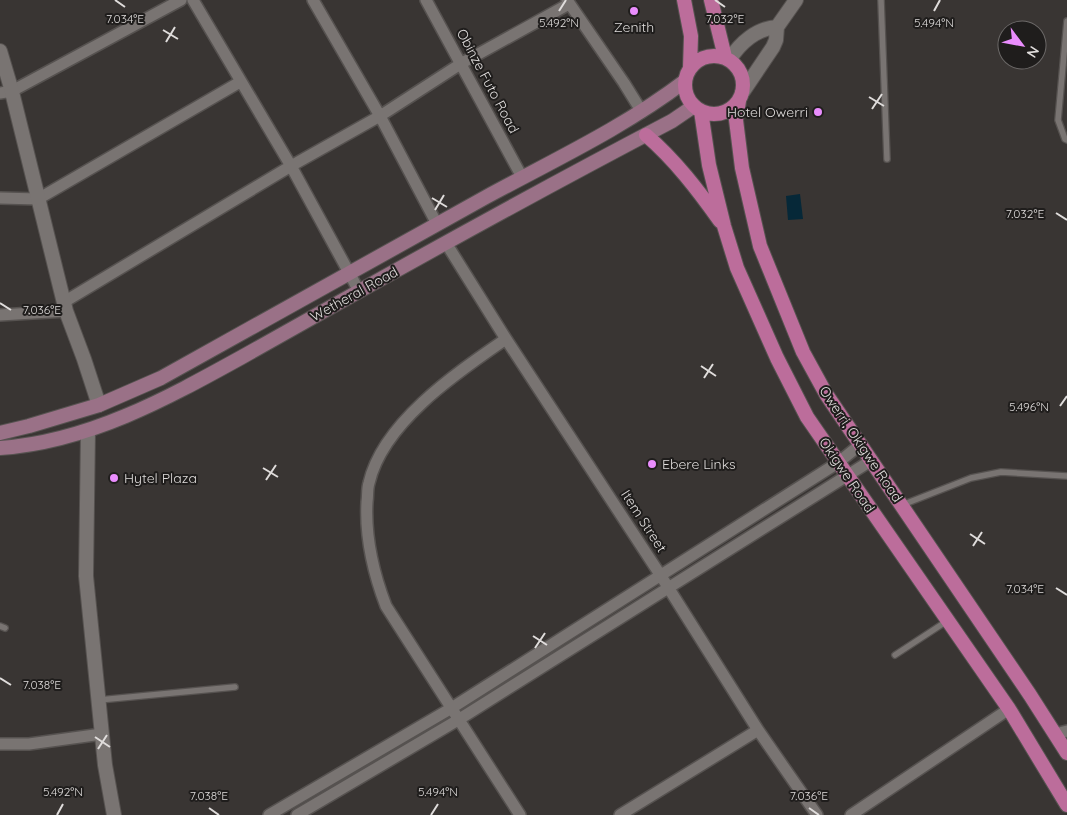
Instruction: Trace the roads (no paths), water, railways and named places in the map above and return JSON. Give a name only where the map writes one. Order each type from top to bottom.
[{"type":"main road","points":[[684,0],[691,36],[685,90],[688,98],[697,109],[711,114],[720,114],[730,110],[741,97],[743,80],[738,68],[727,58],[711,0]]},
{"type":"main road","points":[[688,74],[702,58],[710,56],[727,58]]},
{"type":"main road","name":"Wetheral Road","points":[[0,433],[99,405],[160,378],[522,177],[598,138],[642,112],[688,74]]},
{"type":"main road","name":"Owerri, Okigwe Road","points":[[741,97],[736,120],[742,168],[760,246],[803,352],[826,394],[1061,732],[1067,753]]},
{"type":"main road","name":"Wetheral Road","points":[[0,448],[51,442],[88,431],[194,384],[446,243],[697,109]]},
{"type":"main road","name":"Okigwe Road","points":[[697,109],[724,226],[737,268],[777,358],[807,417],[1009,709],[1067,805]]},
{"type":"main road","points":[[646,135],[665,151],[692,182],[724,226]]},
{"type":"street","points":[[6,92],[181,0]]},
{"type":"street","points":[[193,0],[291,166],[348,274],[359,291]]},
{"type":"street","points":[[313,0],[380,116],[437,224]]},
{"type":"street","name":"Obinze Futo Road","points":[[426,0],[462,63],[522,177]]},
{"type":"street","points":[[741,97],[773,47],[776,40],[777,27],[796,0]]},
{"type":"street","points":[[0,316],[65,306],[291,166],[380,116],[462,63],[568,2],[642,112]]},
{"type":"street","points":[[727,58],[760,31],[777,27]]},
{"type":"street","points":[[0,50],[6,92],[38,199],[65,306],[99,405]]},
{"type":"street","points":[[0,198],[38,199],[240,82]]},
{"type":"street","name":"Item Street","points":[[446,243],[669,588],[758,730],[817,815]]},
{"type":"street","points":[[506,338],[453,375],[403,422],[382,451],[369,483],[367,537],[375,578],[383,599],[398,627],[520,815]]},
{"type":"street","points":[[88,431],[86,576],[105,765],[114,815]]},
{"type":"street","points":[[269,815],[450,709],[839,462],[861,444]]},
{"type":"street","points":[[297,815],[458,720],[872,460]]},
{"type":"street","points":[[851,815],[1009,709]]},
{"type":"street","points":[[620,815],[758,730]]},
{"type":"street","points":[[0,744],[29,744],[102,734]]},
{"type":"lane","points":[[881,0],[887,159]]},
{"type":"lane","points":[[1067,21],[1058,120],[1062,133],[1067,140]]},
{"type":"lane","points":[[902,505],[971,478],[1001,472],[1067,476]]},
{"type":"lane","points":[[896,655],[947,621]]},
{"type":"lane","points":[[99,700],[235,687]]},
{"type":"water","points":[[800,194],[803,219],[788,220],[786,196]]},
{"type":"place","name":"Zenith","points":[[634,11]]},
{"type":"place","name":"Hotel Owerri","points":[[818,112]]},
{"type":"place","name":"Ebere Links","points":[[652,464]]},
{"type":"place","name":"Hytel Plaza","points":[[114,478]]}]
